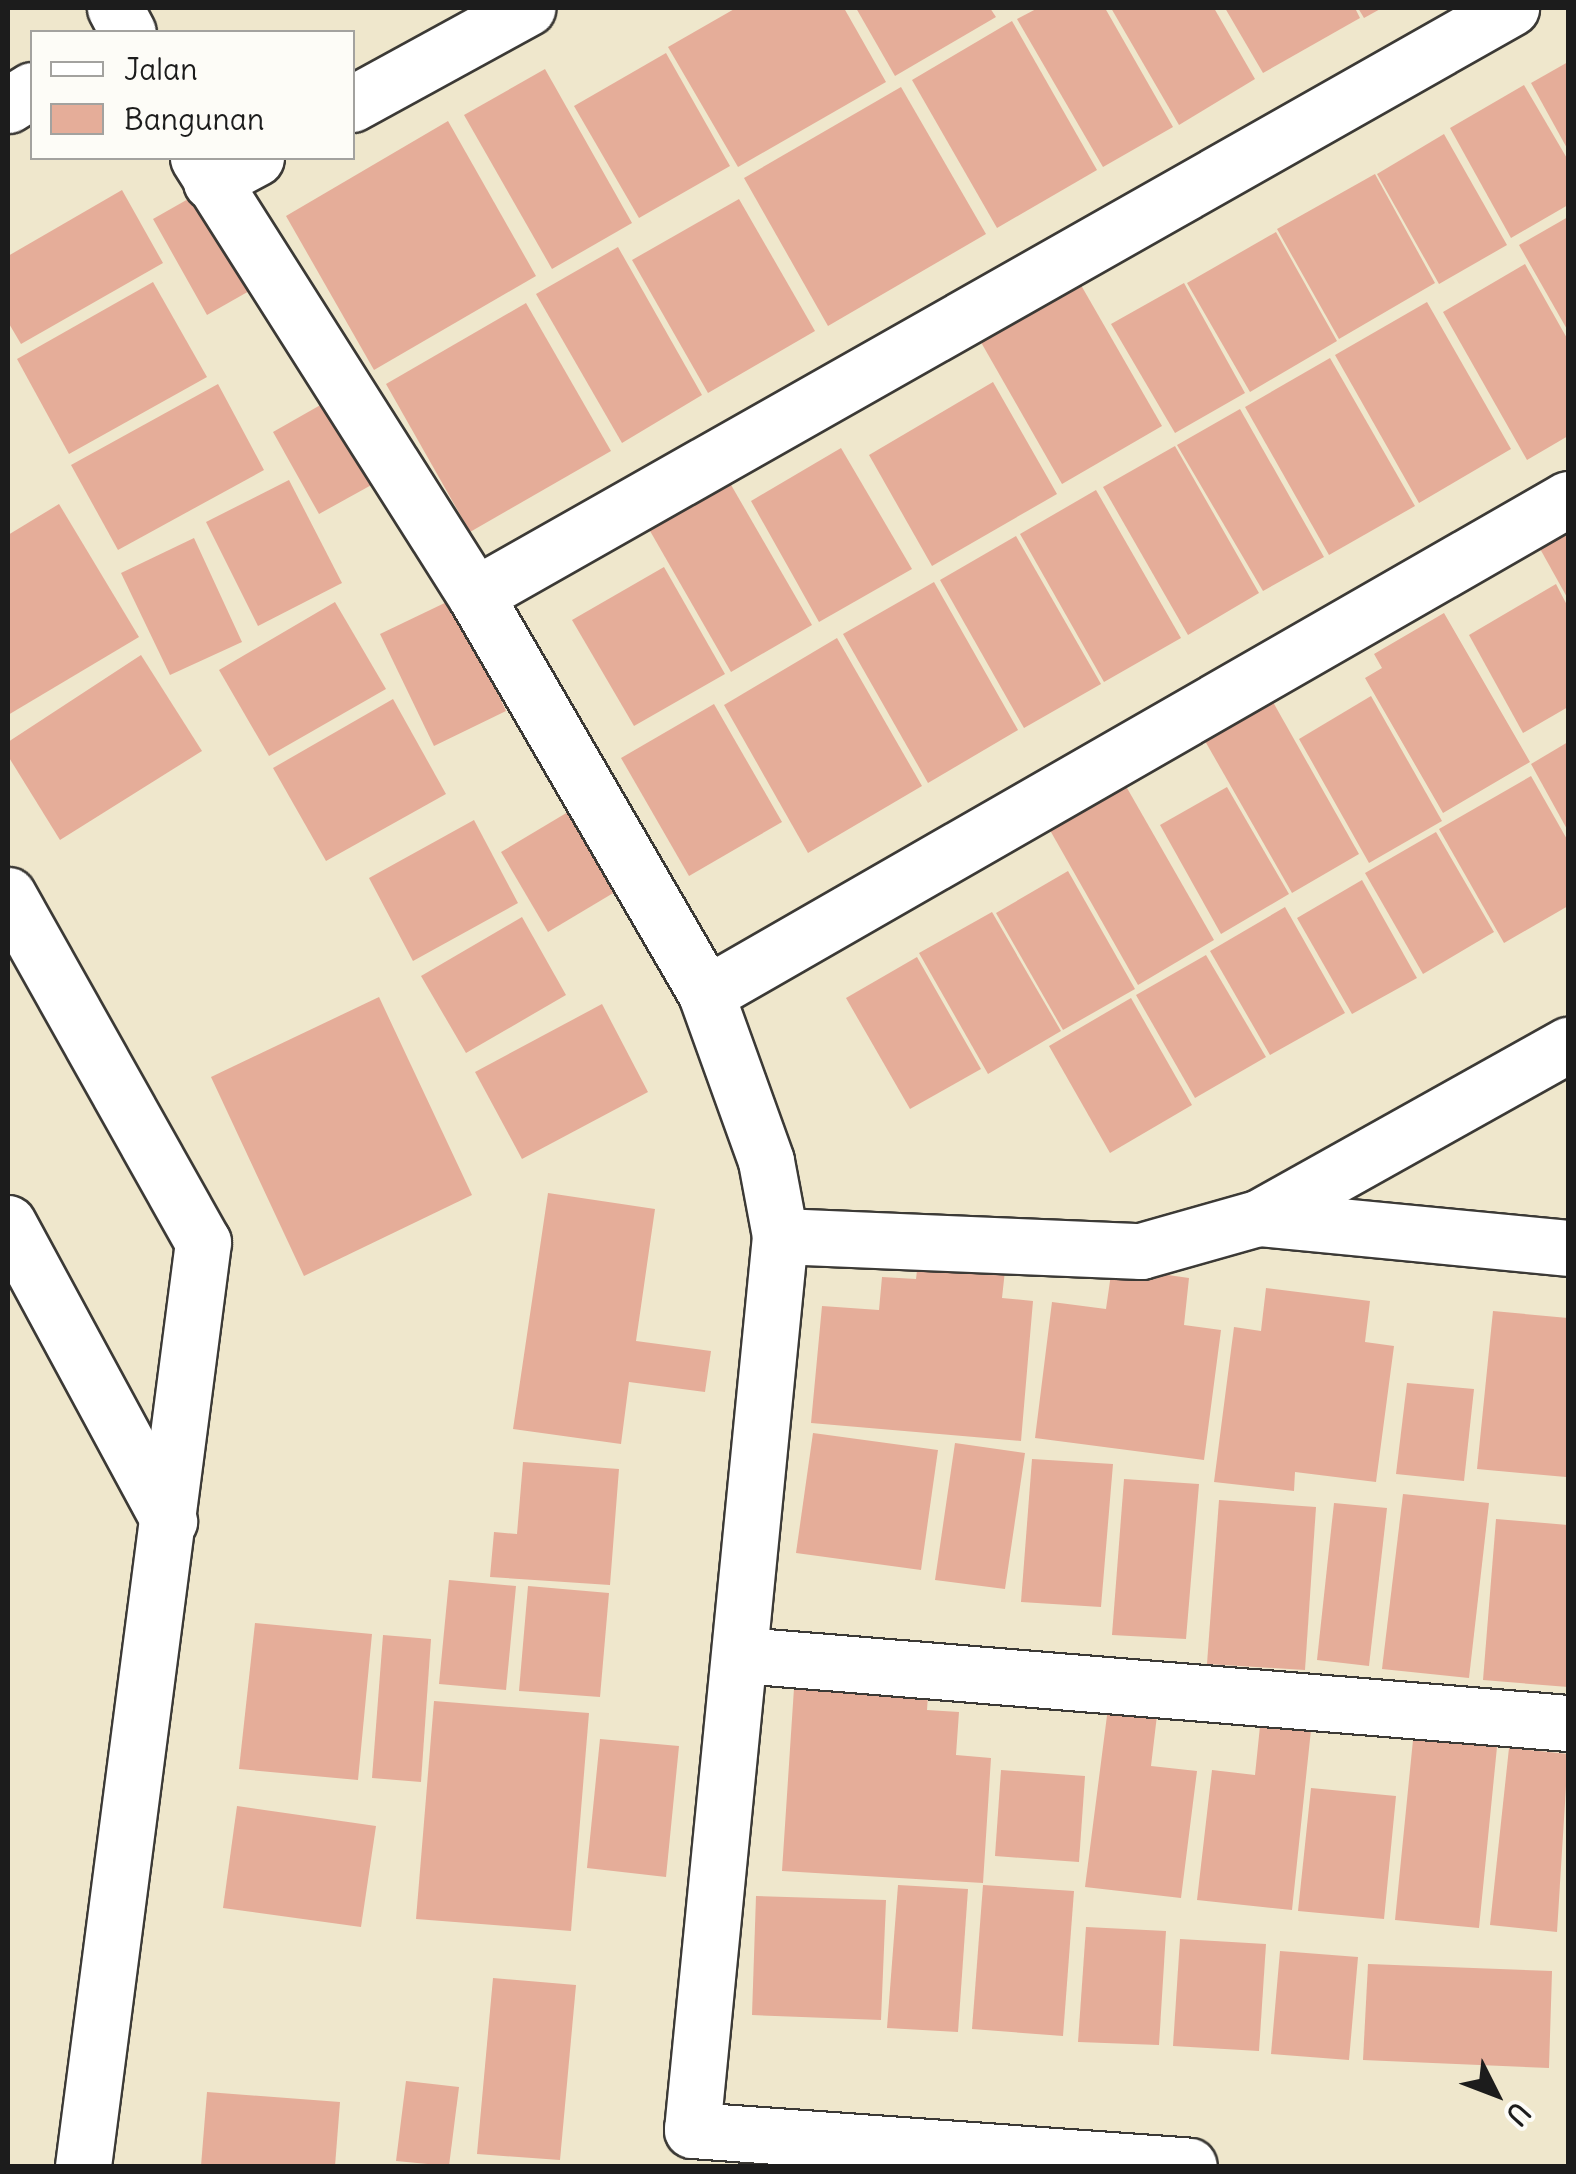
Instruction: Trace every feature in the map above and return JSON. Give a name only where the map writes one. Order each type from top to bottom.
[{"type":"street","points":[[355,102],[527,8]]},
{"type":"street","points":[[475,596],[1511,8]]},
{"type":"street","points":[[8,106],[30,91]]},
{"type":"street","points":[[221,166],[706,994],[766,1160],[780,1236],[742,1655],[692,2130],[1189,2166]]},
{"type":"street","points":[[706,994],[1568,499]]},
{"type":"street","points":[[8,895],[203,1242],[84,2166]]},
{"type":"street","points":[[780,1236],[1141,1251],[1258,1218],[1568,1045]]},
{"type":"street","points":[[1258,1218],[1568,1248]]},
{"type":"street","points":[[8,1224],[169,1521]]},
{"type":"street","points":[[742,1655],[1568,1722]]},
{"type":"building","points":[[736,8],[844,8],[886,82],[738,167],[668,47]]},
{"type":"building","points":[[856,8],[990,8],[996,17],[895,76]]},
{"type":"building","points":[[1038,8],[1105,8],[1173,127],[1103,167],[1017,19]]},
{"type":"building","points":[[1111,8],[1214,8],[1255,79],[1179,125]]},
{"type":"building","points":[[1225,8],[1355,8],[1360,18],[1263,73]]},
{"type":"building","points":[[1358,8],[1382,8],[1364,18]]},
{"type":"building","points":[[1012,21],[1097,170],[997,228],[912,80]]},
{"type":"building","points":[[666,53],[730,166],[639,218],[574,106]]},
{"type":"building","points":[[1568,62],[1568,150],[1531,83]]},
{"type":"building","points":[[545,69],[632,223],[552,269],[464,115]]},
{"type":"building","points":[[1524,85],[1568,160],[1568,205],[1511,238],[1450,128]]},
{"type":"building","points":[[901,87],[986,234],[828,326],[744,178]]},
{"type":"building","points":[[448,121],[536,276],[374,370],[286,216]]},
{"type":"building","points":[[1444,134],[1507,245],[1439,284],[1377,174]]},
{"type":"building","points":[[1375,174],[1435,283],[1339,339],[1277,229]]},
{"type":"building","points":[[122,190],[163,263],[21,344],[8,322],[8,256]]},
{"type":"building","points":[[197,194],[251,290],[207,315],[153,219]]},
{"type":"building","points":[[739,199],[815,331],[708,393],[632,260]]},
{"type":"building","points":[[1568,217],[1568,331],[1519,245]]},
{"type":"building","points":[[1276,232],[1337,341],[1250,392],[1187,283]]},
{"type":"building","points":[[618,247],[702,395],[622,443],[536,294]]},
{"type":"building","points":[[1525,264],[1568,340],[1568,436],[1527,460],[1443,312]]},
{"type":"building","points":[[1074,273],[1162,426],[1062,484],[974,330]]},
{"type":"building","points":[[153,282],[207,377],[69,454],[17,359]]},
{"type":"building","points":[[1184,283],[1245,393],[1175,433],[1111,324]]},
{"type":"building","points":[[1427,302],[1511,449],[1419,503],[1335,355]]},
{"type":"building","points":[[526,303],[611,451],[470,532],[386,384]]},
{"type":"building","points":[[1330,358],[1415,506],[1329,555],[1245,407]]},
{"type":"building","points":[[993,382],[1057,494],[932,566],[869,455]]},
{"type":"building","points":[[218,384],[264,470],[118,550],[71,465]]},
{"type":"building","points":[[331,399],[375,483],[319,514],[273,432]]},
{"type":"building","points":[[1240,409],[1324,557],[1263,591],[1177,445]]},
{"type":"building","points":[[1175,446],[1259,593],[1188,635],[1103,487]]},
{"type":"building","points":[[841,448],[912,569],[819,622],[751,501]]},
{"type":"building","points":[[723,471],[812,625],[731,672],[642,517]]},
{"type":"building","points":[[289,480],[342,583],[258,626],[206,522]]},
{"type":"building","points":[[1096,490],[1181,638],[1104,682],[1020,534]]},
{"type":"building","points":[[59,504],[139,637],[8,715],[8,535]]},
{"type":"building","points":[[1568,517],[1568,599],[1534,538]]},
{"type":"building","points":[[1016,536],[1101,684],[1024,728],[940,580]]},
{"type":"building","points":[[194,538],[242,642],[170,675],[121,573]]},
{"type":"building","points":[[664,567],[725,674],[634,726],[572,620]]},
{"type":"building","points":[[934,582],[1018,730],[928,783],[843,634]]},
{"type":"building","points":[[1556,584],[1568,607],[1568,707],[1523,733],[1469,635]]},
{"type":"building","points":[[453,599],[506,711],[434,746],[380,634]]},
{"type":"building","points":[[335,602],[386,689],[269,756],[219,670]]},
{"type":"building","points":[[1444,613],[1530,762],[1443,813],[1365,678],[1382,668],[1374,654]]},
{"type":"building","points":[[837,638],[922,786],[808,853],[724,705]]},
{"type":"building","points":[[141,655],[202,751],[60,840],[8,756],[8,742]]},
{"type":"building","points":[[1265,688],[1359,854],[1292,893],[1197,727]]},
{"type":"building","points":[[1371,696],[1442,821],[1369,863],[1299,739]]},
{"type":"building","points":[[393,699],[446,794],[326,861],[273,768]]},
{"type":"building","points":[[714,704],[782,822],[689,876],[621,758]]},
{"type":"building","points":[[1568,742],[1568,831],[1531,764]]},
{"type":"building","points":[[1531,776],[1568,841],[1568,906],[1504,943],[1439,829]]},
{"type":"building","points":[[1123,781],[1214,940],[1138,985],[1047,825]]},
{"type":"building","points":[[1227,787],[1289,894],[1221,934],[1160,825]]},
{"type":"building","points":[[573,809],[620,889],[548,932],[501,852]]},
{"type":"building","points":[[474,820],[518,903],[413,961],[369,878]]},
{"type":"building","points":[[1436,832],[1494,932],[1423,974],[1365,873]]},
{"type":"building","points":[[1068,871],[1135,989],[1063,1030],[996,913]]},
{"type":"building","points":[[1362,880],[1417,978],[1352,1014],[1297,918]]},
{"type":"building","points":[[1285,907],[1345,1013],[1270,1055],[1210,951]]},
{"type":"building","points":[[992,912],[1061,1031],[988,1074],[919,953]]},
{"type":"building","points":[[522,917],[566,995],[466,1053],[421,976]]},
{"type":"building","points":[[1206,955],[1266,1057],[1195,1098],[1136,995]]},
{"type":"building","points":[[917,957],[981,1069],[910,1109],[846,998]]},
{"type":"building","points":[[379,997],[472,1195],[304,1276],[211,1077]]},
{"type":"building","points":[[1131,998],[1192,1105],[1110,1153],[1049,1046]]},
{"type":"building","points":[[602,1004],[648,1092],[522,1159],[475,1072]]},
{"type":"building","points":[[548,1193],[655,1209],[636,1341],[711,1351],[705,1392],[629,1382],[621,1444],[513,1429]]},
{"type":"building","points":[[920,1245],[1007,1252],[1002,1298],[1033,1301],[1021,1441],[811,1423],[822,1306],[879,1310],[882,1277],[916,1279]]},
{"type":"building","points":[[1112,1267],[1189,1278],[1184,1325],[1221,1330],[1204,1460],[1035,1438],[1052,1302],[1106,1309]]},
{"type":"building","points":[[1266,1288],[1370,1301],[1365,1342],[1394,1346],[1376,1482],[1295,1472],[1294,1491],[1214,1482],[1234,1327],[1261,1331]]},
{"type":"building","points":[[1493,1311],[1568,1318],[1566,1477],[1477,1469]]},
{"type":"building","points":[[1407,1383],[1474,1389],[1464,1481],[1396,1474]]},
{"type":"building","points":[[813,1433],[938,1450],[921,1570],[796,1553]]},
{"type":"building","points":[[955,1443],[1025,1453],[1005,1589],[935,1580]]},
{"type":"building","points":[[1032,1459],[1113,1464],[1101,1607],[1021,1602]]},
{"type":"building","points":[[523,1462],[619,1469],[610,1585],[490,1577],[494,1532],[517,1534]]},
{"type":"building","points":[[1124,1479],[1199,1484],[1186,1639],[1112,1635]]},
{"type":"building","points":[[1403,1494],[1489,1503],[1469,1678],[1382,1669]]},
{"type":"building","points":[[1219,1500],[1316,1507],[1305,1670],[1207,1664]]},
{"type":"building","points":[[1334,1503],[1387,1508],[1369,1666],[1317,1660]]},
{"type":"building","points":[[1496,1519],[1568,1525],[1568,1687],[1483,1680]]},
{"type":"building","points":[[449,1580],[516,1586],[506,1690],[439,1684]]},
{"type":"building","points":[[528,1586],[609,1593],[600,1697],[519,1691]]},
{"type":"building","points":[[255,1623],[372,1634],[358,1780],[239,1769]]},
{"type":"building","points":[[383,1635],[431,1639],[421,1782],[372,1778]]},
{"type":"building","points":[[794,1688],[928,1695],[927,1710],[959,1712],[956,1755],[991,1758],[983,1883],[782,1871]]},
{"type":"building","points":[[1109,1700],[1158,1707],[1151,1766],[1197,1771],[1181,1898],[1085,1887]]},
{"type":"building","points":[[434,1701],[589,1713],[571,1931],[416,1919]]},
{"type":"building","points":[[1260,1726],[1311,1730],[1292,1910],[1197,1900],[1212,1770],[1255,1775]]},
{"type":"building","points":[[600,1739],[679,1746],[666,1877],[587,1868]]},
{"type":"building","points":[[1413,1740],[1497,1747],[1479,1928],[1395,1920]]},
{"type":"building","points":[[1509,1748],[1568,1754],[1557,1932],[1490,1925]]},
{"type":"building","points":[[1001,1770],[1085,1776],[1079,1862],[995,1856]]},
{"type":"building","points":[[1311,1788],[1396,1796],[1384,1919],[1298,1911]]},
{"type":"building","points":[[237,1806],[376,1826],[361,1927],[223,1908]]},
{"type":"building","points":[[898,1885],[968,1889],[958,2032],[887,2028]]},
{"type":"building","points":[[983,1885],[1074,1891],[1063,2036],[972,2029]]},
{"type":"building","points":[[756,1896],[886,1900],[881,2020],[752,2015]]},
{"type":"building","points":[[1086,1927],[1166,1931],[1159,2045],[1078,2042]]},
{"type":"building","points":[[1180,1939],[1266,1944],[1259,2051],[1173,2046]]},
{"type":"building","points":[[1280,1951],[1358,1957],[1349,2060],[1271,2054]]},
{"type":"building","points":[[1368,1964],[1552,1971],[1549,2068],[1363,2060]]},
{"type":"building","points":[[493,1978],[576,1985],[560,2160],[477,2154]]},
{"type":"building","points":[[406,2081],[459,2087],[449,2166],[396,2161]]},
{"type":"building","points":[[207,2092],[340,2102],[335,2166],[201,2166]]}]
